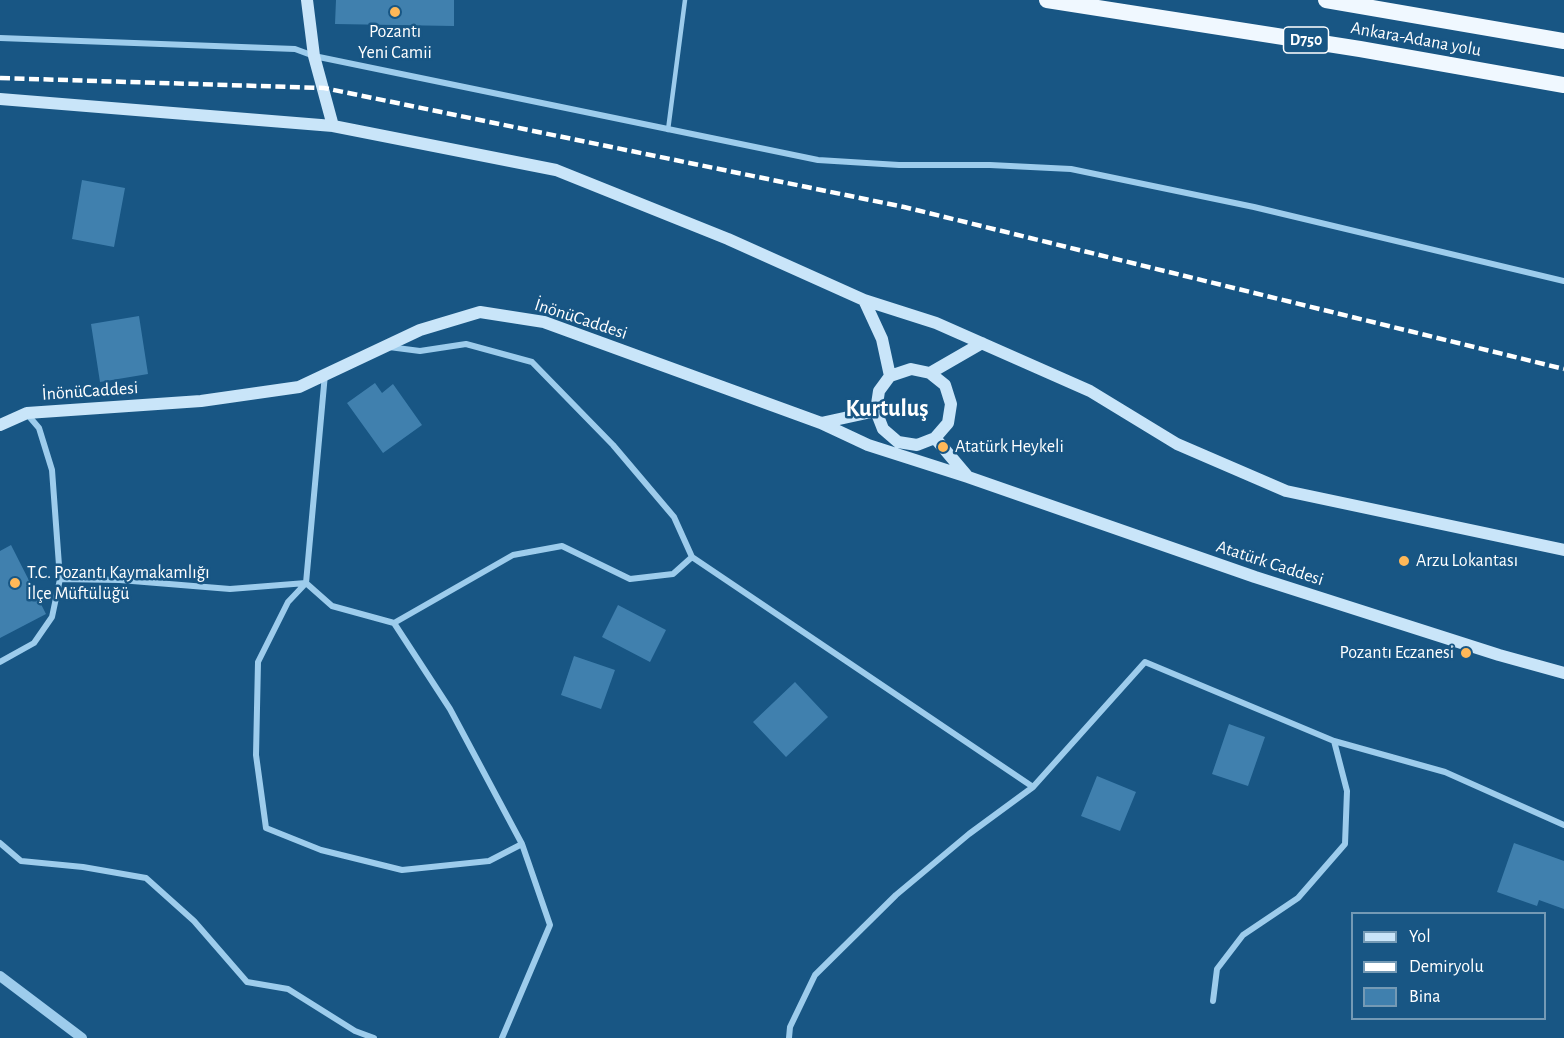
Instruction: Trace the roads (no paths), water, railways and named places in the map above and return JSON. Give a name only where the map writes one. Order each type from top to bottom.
[{"type":"highway","name":"Ankara-Adana yolu","points":[[1047,0],[1360,49],[1564,85]]},
{"type":"highway","name":"Ankara-Adana yolu","points":[[1326,0],[1564,41]]},
{"type":"main road","points":[[307,0],[314,56],[333,126]]},
{"type":"main road","points":[[0,99],[333,126],[556,170],[728,239],[864,300],[936,322],[1090,391],[1177,444],[1286,491],[1564,550]]},
{"type":"main road","points":[[864,300],[882,339],[890,376]]},
{"type":"main road","name":"İnönüCaddesi","points":[[0,425],[27,414],[201,401],[299,387],[420,330],[480,312],[544,322],[820,423],[868,445],[969,477]]},
{"type":"main road","points":[[930,373],[982,343]]},
{"type":"main road","points":[[911,369],[930,373],[945,385],[951,404],[948,423],[935,438],[917,445],[898,442],[883,429],[876,411],[879,391],[890,376],[911,369]]},
{"type":"main road","points":[[820,423],[876,411]]},
{"type":"main road","points":[[935,438],[969,477]]},
{"type":"main road","name":"Atatürk Caddesi","points":[[969,477],[1255,577],[1499,656],[1564,673]]},
{"type":"street","points":[[0,38],[295,49],[314,56],[818,160],[1071,170],[1254,207],[1564,281]]},
{"type":"street","points":[[385,346],[420,351],[466,344],[532,362],[613,446],[674,517],[692,557],[1033,787]]},
{"type":"street","points":[[325,374],[306,583],[288,602],[258,662],[256,755],[266,828],[321,850],[402,870],[489,861],[522,844]]},
{"type":"street","points":[[0,662],[34,643],[52,617],[60,579],[52,470],[39,428],[27,414]]},
{"type":"street","points":[[394,623],[513,555],[562,546],[630,579],[673,574],[692,557]]},
{"type":"street","points":[[60,579],[120,580],[230,589],[306,583],[332,606],[394,623],[450,709],[522,844],[550,925],[502,1038]]},
{"type":"street","points":[[789,1038],[790,1027],[815,975],[896,895],[969,834],[1033,787],[1144,662],[1334,741],[1445,772],[1564,825]]},
{"type":"street","points":[[1213,1001],[1217,969],[1243,935],[1298,898],[1345,844],[1347,791],[1334,741]]},
{"type":"street","points":[[0,843],[21,861],[84,867],[146,878],[194,921],[247,982],[288,989],[355,1031],[374,1038]]},
{"type":"street","points":[[0,976],[82,1038]]},
{"type":"lane","points":[[668,130],[685,0]]},
{"type":"railway","points":[[0,78],[324,88],[904,207],[1564,369]]},
{"type":"place","name":"Pozantı Yeni Camii","points":[[395,12]]},
{"type":"place","name":"Atatürk Heykeli","points":[[943,447]]},
{"type":"place","name":"Arzu Lokantası","points":[[1404,561]]},
{"type":"place","name":"T.C. Pozantı Kaymakamlığı İlçe Müftülüğü","points":[[15,583]]},
{"type":"place","name":"Pozantı Eczanesi","points":[[1466,653]]},
{"type":"district","name":"Kurtuluş","points":[[887,409]]}]
